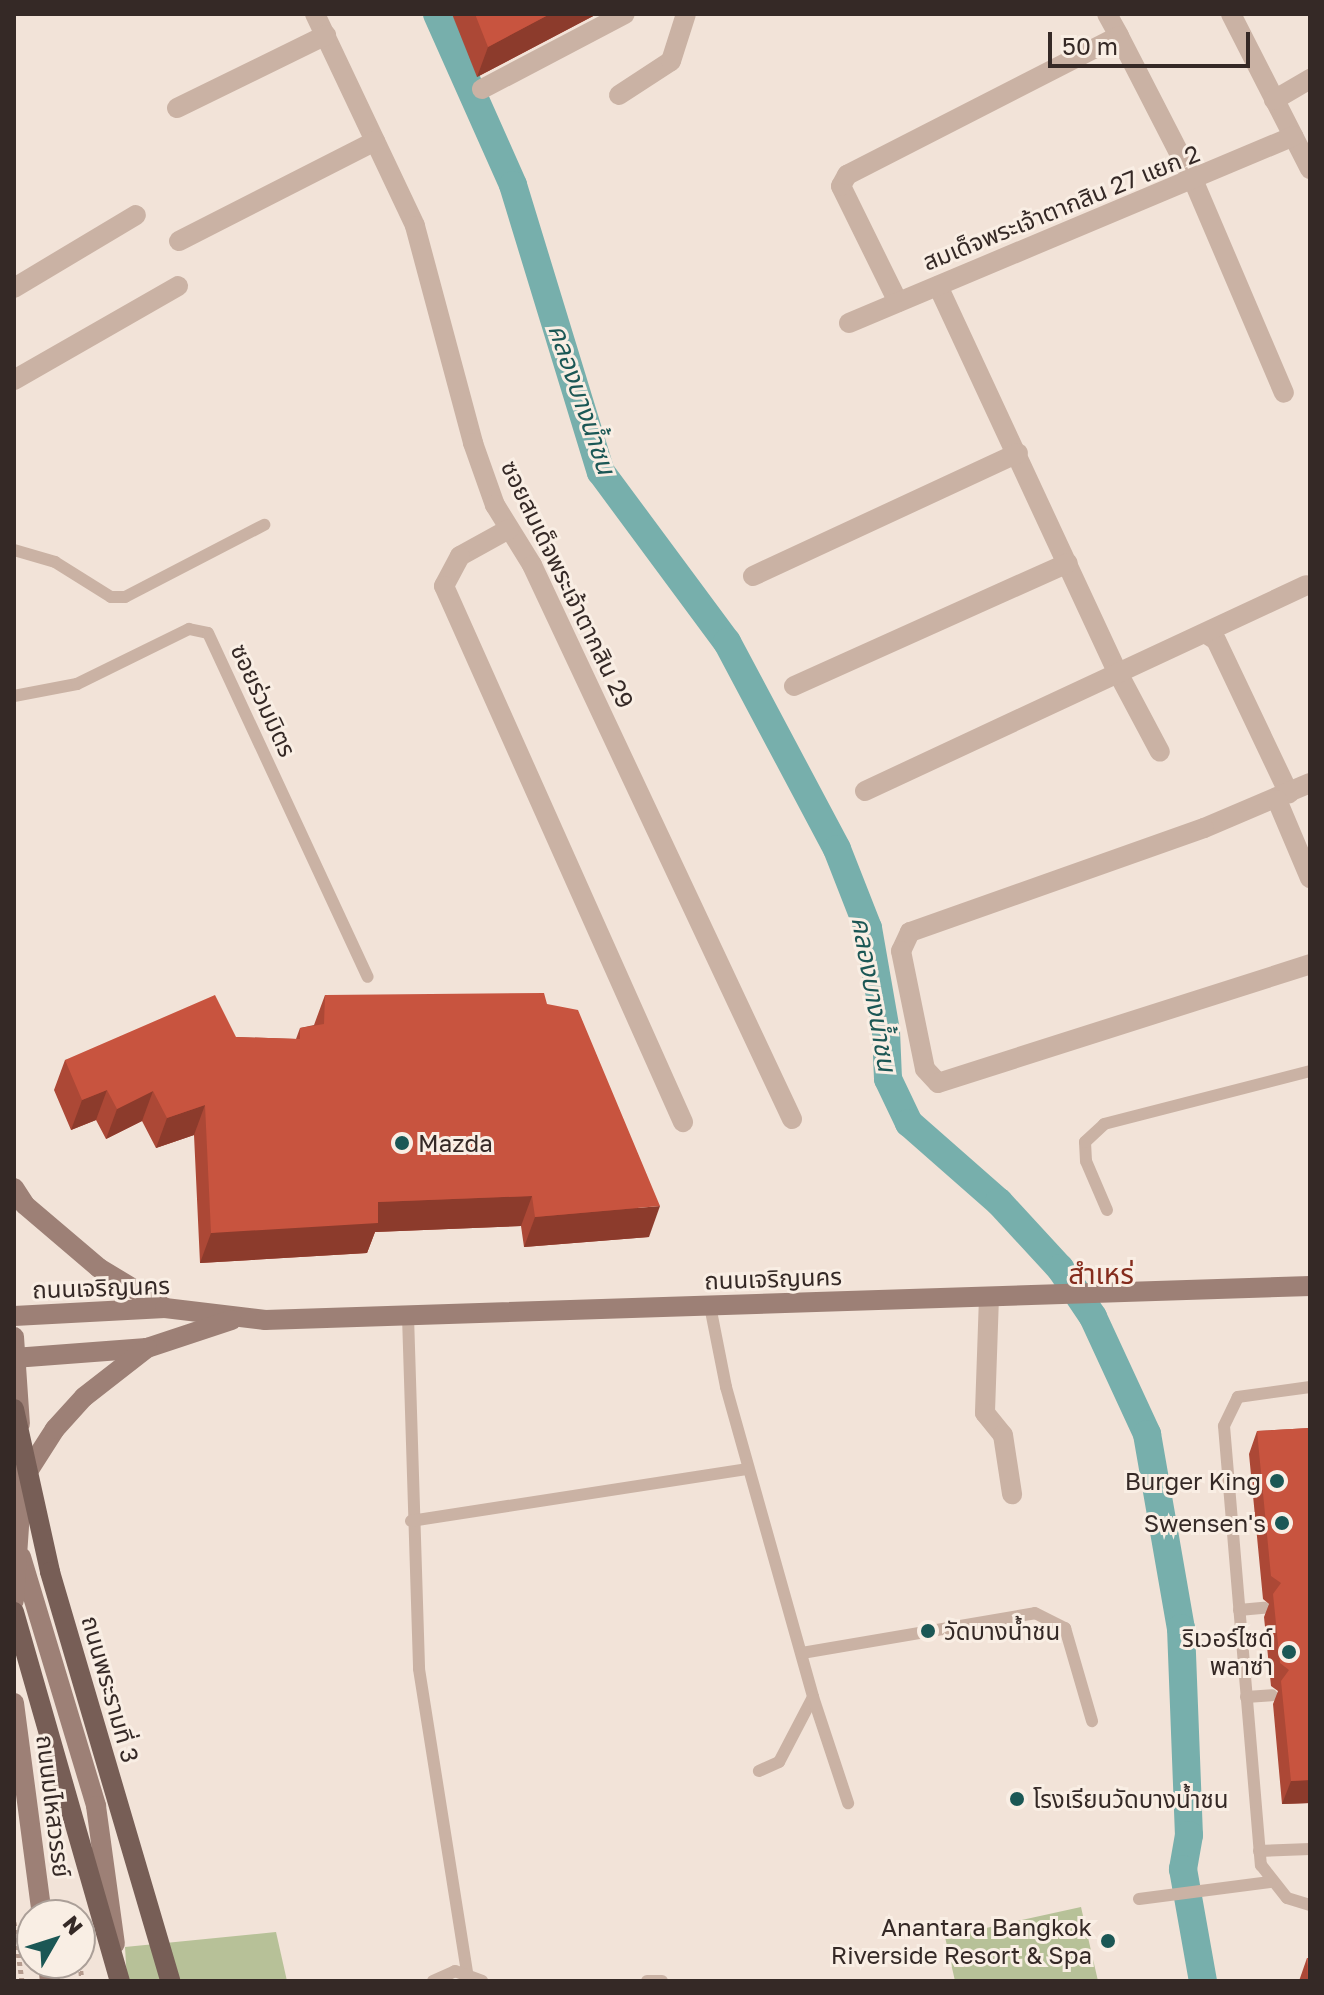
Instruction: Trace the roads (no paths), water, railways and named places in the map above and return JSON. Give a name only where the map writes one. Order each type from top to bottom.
[{"type":"main road","points":[[14,1188],[25,1205],[99,1268],[165,1308]]},
{"type":"main road","name":"ถนนเจริญนคร","points":[[14,1316],[165,1308],[238,1318],[408,1316],[1310,1286]]},
{"type":"main road","name":"ถนนเจริญนคร","points":[[14,1358],[147,1348],[238,1318]]},
{"type":"main road","points":[[14,1337],[23,1479],[21,1557],[14,1600]]},
{"type":"main road","points":[[23,1479],[55,1429],[84,1397],[147,1348]]},
{"type":"main road","name":"ถนนพระรามที่ 3","points":[[14,1409],[50,1572],[170,1981]]},
{"type":"main road","points":[[21,1557],[96,1806],[109,1875],[118,1981]]},
{"type":"main road","points":[[14,1612],[118,1981]]},
{"type":"main road","name":"ถนนมไหสวรรย์","points":[[14,1703],[40,1899]]},
{"type":"street","name":"ซอยสมเด็จพระเจ้าตากสิน 29","points":[[315,14],[415,226],[473,443],[509,529],[532,565],[792,1119]]},
{"type":"street","points":[[482,89],[625,14]]},
{"type":"street","points":[[619,95],[671,61],[686,14]]},
{"type":"street","points":[[1107,14],[1194,182],[1284,393]]},
{"type":"street","points":[[1231,14],[1310,169]]},
{"type":"street","points":[[177,108],[326,35]]},
{"type":"street","points":[[898,302],[841,186],[847,175],[1119,36]]},
{"type":"street","points":[[1274,100],[1310,79]]},
{"type":"street","name":"สมเด็จพระเจ้าตากสิน 27 แยก 2","points":[[849,323],[1194,182],[1293,136]]},
{"type":"street","points":[[179,241],[375,141]]},
{"type":"street","points":[[14,288],[136,215]]},
{"type":"street","points":[[14,380],[178,286]]},
{"type":"street","points":[[938,286],[1118,673],[1160,752]]},
{"type":"street","points":[[753,576],[1018,453]]},
{"type":"street","points":[[509,529],[460,556],[444,586],[683,1122]]},
{"type":"street","points":[[794,686],[1068,563]]},
{"type":"street","points":[[865,791],[1118,673],[1208,635],[1306,585]]},
{"type":"street","points":[[1208,635],[1216,640],[1283,797],[1310,878]]},
{"type":"street","points":[[1310,783],[1283,797],[910,932],[901,951],[925,1069],[938,1083],[1310,964]]},
{"type":"street","points":[[998,1297],[985,1413],[1003,1435],[1012,1494]]},
{"type":"lane","points":[[14,550],[55,562],[111,597],[125,597],[264,525]]},
{"type":"lane","name":"ซอยร่วมมิตร","points":[[14,696],[77,684],[189,629],[208,633],[368,977]]},
{"type":"lane","points":[[1107,1210],[1086,1161],[1085,1142],[1104,1124],[1310,1071]]},
{"type":"lane","points":[[710,1306],[748,1469],[813,1697],[848,1803]]},
{"type":"lane","points":[[408,1316],[411,1521],[419,1669],[467,1972]]},
{"type":"lane","points":[[1310,1387],[1254,1391],[1238,1397],[1228,1409],[1224,1426],[1259,1851],[1270,1882],[1287,1898],[1310,1905]]},
{"type":"lane","points":[[411,1521],[748,1469]]},
{"type":"lane","points":[[1239,1610],[1264,1608]]},
{"type":"lane","points":[[802,1653],[1035,1613],[1065,1628],[1092,1721]]},
{"type":"lane","points":[[1246,1697],[1272,1695]]},
{"type":"lane","points":[[759,1771],[779,1762],[813,1697]]},
{"type":"lane","points":[[1259,1851],[1310,1849]]},
{"type":"lane","points":[[1139,1899],[1220,1885],[1270,1882]]},
{"type":"lane","points":[[433,1981],[443,1974],[467,1972],[482,1981]]},
{"type":"lane","points":[[647,1981],[662,1981]]},
{"type":"waterway","name":"คลองบางน้ำชน","points":[[437,14],[513,185],[601,472],[727,642],[837,849],[868,928],[886,1031],[888,1079],[909,1123],[999,1202],[1060,1268],[1093,1317],[1147,1434],[1181,1628],[1189,1835],[1183,1869],[1203,1981]]},
{"type":"place","name":"Mazda","points":[[402,1143]]},
{"type":"place","name":"Burger King","points":[[1277,1481]]},
{"type":"place","name":"Swensen's","points":[[1282,1523]]},
{"type":"place","name":"วัดบางน้ำชน","points":[[928,1631]]},
{"type":"place","name":"ริเวอร์ไซด์ พลาซ่า","points":[[1289,1652]]},
{"type":"place","name":"โรงเรียนวัดบางน้ำชน","points":[[1017,1799]]},
{"type":"place","name":"Anantara Bangkok Riverside Resort & Spa","points":[[1108,1941]]},
{"type":"district","name":"สำเหร่","points":[[1101,1274]]}]
